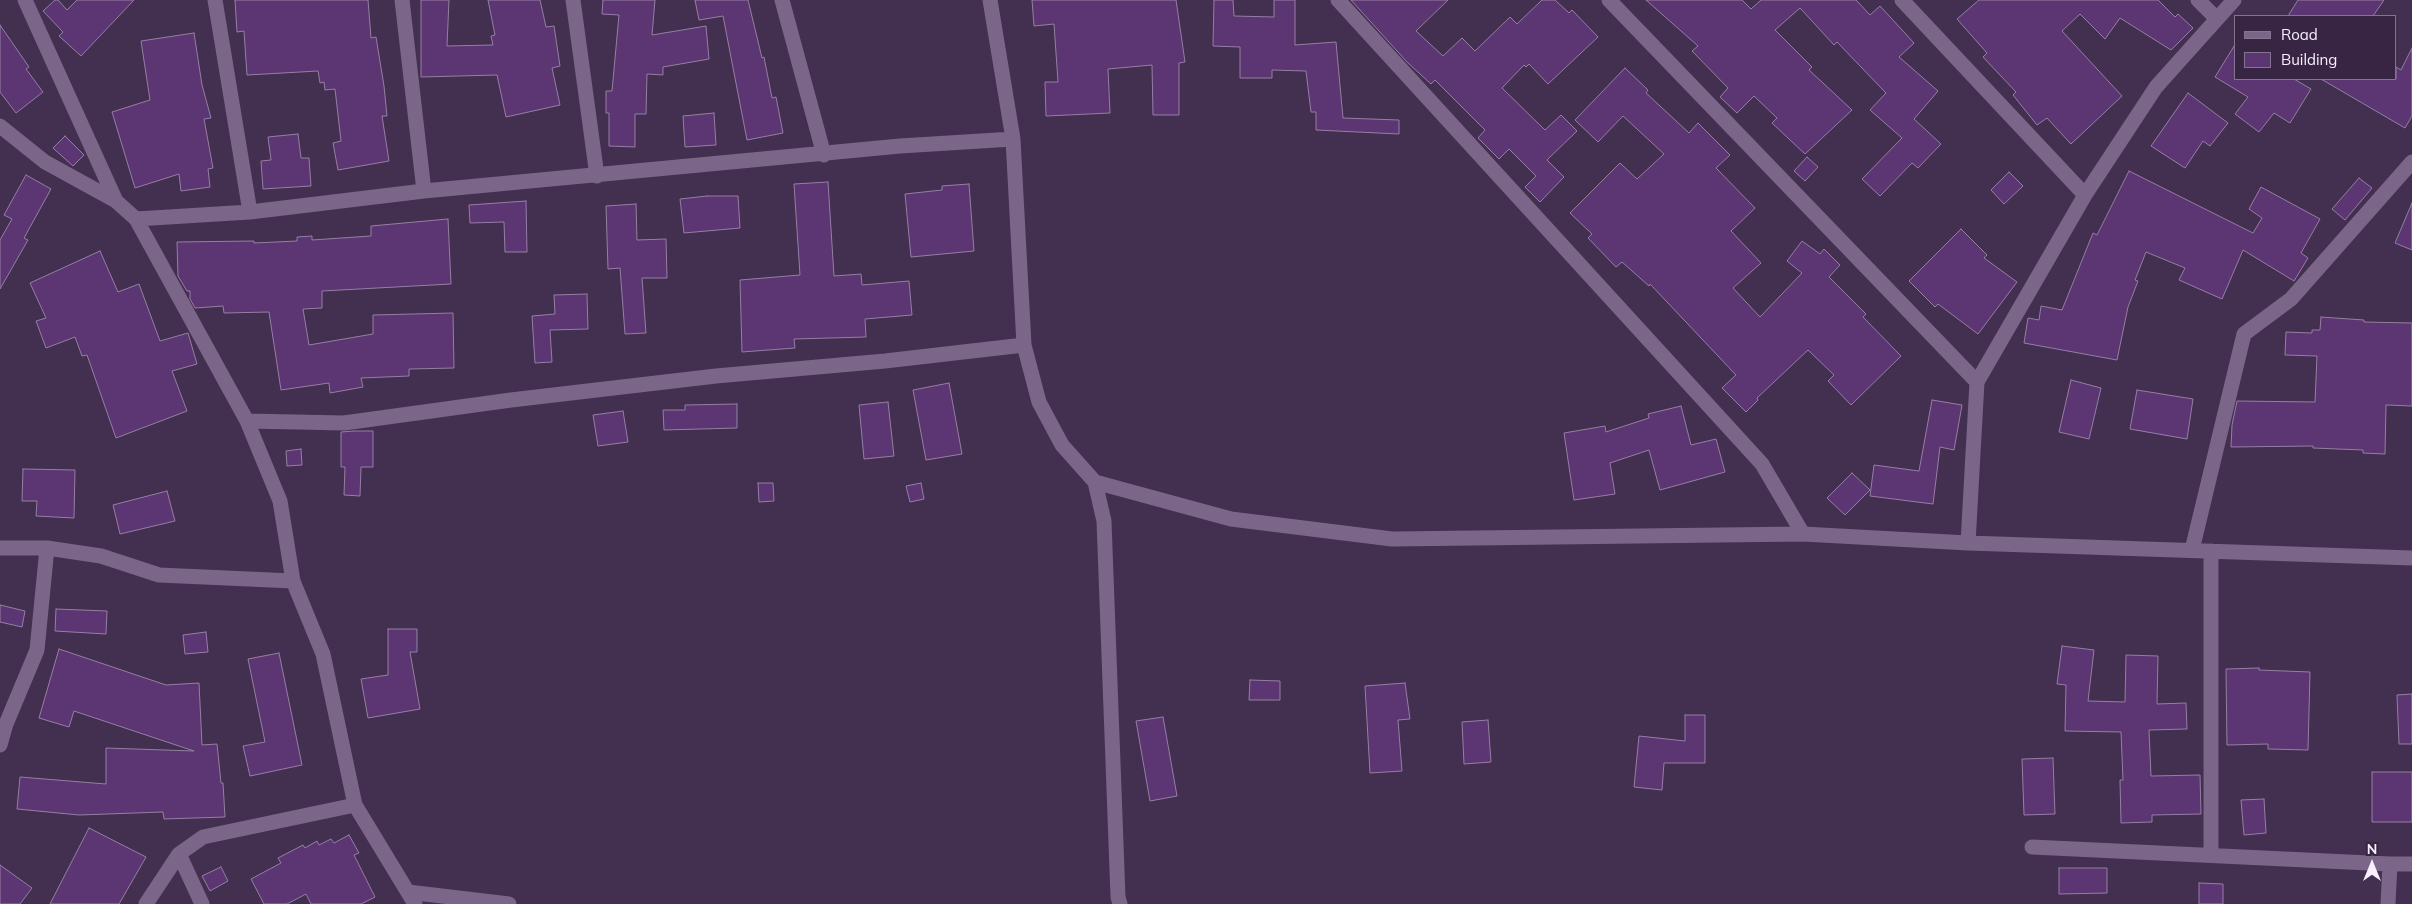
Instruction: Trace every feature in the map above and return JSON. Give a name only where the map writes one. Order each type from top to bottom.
[{"type":"street","points":[[25,0],[116,201]]},
{"type":"street","points":[[215,0],[250,212]]},
{"type":"street","points":[[402,0],[424,191]]},
{"type":"street","points":[[573,0],[597,176]]},
{"type":"street","points":[[782,0],[824,155]]},
{"type":"street","points":[[990,0],[1014,139],[1024,345],[1039,402],[1062,445],[1096,482],[1104,521],[1118,897],[1120,904]]},
{"type":"street","points":[[1338,0],[1762,464],[1802,534]]},
{"type":"street","points":[[1609,0],[1977,382]]},
{"type":"street","points":[[1902,0],[2085,195]]},
{"type":"street","points":[[2198,0],[2217,19]]},
{"type":"street","points":[[1968,542],[1977,382],[2085,195],[2156,87],[2234,0]]},
{"type":"street","points":[[0,126],[45,162],[116,201],[136,219],[247,421],[280,501],[293,581],[323,654],[355,805],[411,898],[509,904]]},
{"type":"street","points":[[136,219],[250,212],[424,191],[824,155],[900,146],[1014,139]]},
{"type":"street","points":[[2192,550],[2244,334],[2290,299],[2412,162]]},
{"type":"street","points":[[247,421],[344,423],[511,400],[716,376],[885,361],[1024,345]]},
{"type":"street","points":[[1096,482],[1231,519],[1392,539],[1802,534],[2412,558]]},
{"type":"street","points":[[0,548],[47,548],[101,556],[159,575],[293,581]]},
{"type":"street","points":[[0,744],[6,724],[37,650],[47,548]]},
{"type":"street","points":[[2211,551],[2211,854]]},
{"type":"street","points":[[146,904],[179,854],[203,837],[355,805]]},
{"type":"street","points":[[2032,847],[2412,864]]},
{"type":"street","points":[[179,854],[202,904]]},
{"type":"street","points":[[2388,904],[2390,864]]},
{"type":"building","points":[[55,0],[58,0],[67,10],[77,0],[134,0],[81,56],[59,36],[63,32],[43,11]]},
{"type":"building","points":[[235,0],[368,0],[371,38],[376,37],[384,86],[387,116],[382,116],[389,161],[338,170],[333,143],[341,141],[335,89],[325,90],[324,82],[320,83],[318,71],[247,75],[244,31],[237,32]]},
{"type":"building","points":[[421,0],[449,0],[447,46],[493,45],[491,36],[495,35],[488,0],[540,0],[546,27],[554,26],[560,66],[552,68],[560,105],[506,117],[497,75],[421,77]]},
{"type":"building","points":[[603,0],[655,0],[652,35],[706,26],[709,59],[663,67],[663,75],[647,74],[646,114],[635,114],[635,147],[609,146],[609,113],[606,113],[606,91],[612,91],[619,15],[602,14]]},
{"type":"building","points":[[695,0],[748,0],[762,58],[764,57],[772,98],[776,97],[783,133],[747,140],[723,16],[699,20]]},
{"type":"building","points":[[1032,0],[1176,0],[1185,62],[1179,63],[1179,115],[1153,115],[1152,65],[1108,69],[1110,113],[1046,116],[1045,82],[1058,82],[1054,24],[1034,26]]},
{"type":"building","points":[[1214,0],[1233,0],[1234,16],[1274,17],[1274,0],[1295,0],[1295,45],[1336,42],[1343,118],[1399,120],[1399,134],[1316,130],[1316,112],[1311,112],[1306,71],[1272,70],[1272,78],[1240,78],[1240,47],[1213,46]]},
{"type":"building","points":[[1351,0],[1448,0],[1416,31],[1443,56],[1462,38],[1475,51],[1510,17],[1517,24],[1542,0],[1555,0],[1569,13],[1572,10],[1598,37],[1548,84],[1529,64],[1526,67],[1524,65],[1502,88],[1545,130],[1561,115],[1577,131],[1547,160],[1564,177],[1540,202],[1525,187],[1536,176],[1509,149],[1499,159],[1478,138],[1485,130],[1435,80],[1431,84],[1407,62]]},
{"type":"building","points":[[1646,0],[1742,0],[1751,9],[1761,0],[1856,0],[1870,15],[1880,6],[1914,43],[1899,57],[1938,91],[1914,119],[1941,144],[1918,168],[1912,163],[1880,196],[1862,179],[1902,138],[1870,110],[1886,93],[1837,42],[1834,45],[1800,8],[1775,30],[1812,67],[1809,70],[1852,110],[1805,154],[1772,123],[1777,118],[1754,96],[1737,113],[1720,97],[1728,88],[1692,51],[1698,46]]},
{"type":"building","points":[[1979,0],[2158,0],[2175,17],[2178,14],[2193,28],[2171,50],[2120,18],[2105,39],[2080,14],[2062,31],[2122,96],[2071,144],[2047,118],[2037,125],[2013,95],[2016,92],[1983,57],[1987,53],[1957,19]]},
{"type":"building","points":[[2298,0],[2384,0],[2374,15],[2289,15]]},
{"type":"building","points":[[0,25],[29,67],[26,69],[43,92],[16,113],[0,92]]},
{"type":"building","points":[[194,33],[202,85],[211,118],[204,119],[213,168],[208,169],[210,187],[181,191],[179,174],[135,188],[112,112],[150,100],[141,41]]},
{"type":"building","points":[[2234,46],[2234,80],[2296,80],[2311,89],[2290,123],[2274,113],[2259,132],[2235,114],[2248,97],[2215,77]]},
{"type":"building","points":[[2412,48],[2412,116],[2405,128],[2323,80],[2397,80],[2397,68],[2401,70]]},
{"type":"building","points":[[1625,68],[1648,90],[1646,93],[1689,133],[1698,123],[1730,155],[1716,168],[1755,208],[1731,231],[1761,263],[1733,288],[1760,317],[1802,273],[1787,261],[1802,241],[1820,254],[1824,249],[1840,265],[1829,277],[1866,314],[1863,317],[1901,356],[1851,405],[1828,381],[1834,375],[1808,350],[1757,398],[1758,400],[1746,412],[1722,388],[1736,375],[1650,284],[1649,286],[1622,262],[1616,267],[1588,238],[1592,234],[1570,213],[1620,163],[1637,179],[1664,154],[1623,116],[1598,142],[1575,120]]},
{"type":"building","points":[[2188,93],[2228,123],[2210,146],[2203,141],[2185,168],[2151,146]]},
{"type":"building","points":[[714,113],[716,145],[685,147],[683,116]]},
{"type":"building","points":[[298,134],[301,158],[309,158],[311,186],[263,189],[261,161],[271,160],[268,137]]},
{"type":"building","points":[[65,136],[84,155],[73,166],[53,148]]},
{"type":"building","points":[[1807,157],[1818,167],[1805,181],[1794,171]]},
{"type":"building","points":[[2129,171],[2253,233],[2262,218],[2249,209],[2261,187],[2320,219],[2301,253],[2308,258],[2294,281],[2243,250],[2222,299],[2179,280],[2185,268],[2146,252],[2135,280],[2138,281],[2128,307],[2117,360],[2024,343],[2028,318],[2039,320],[2041,306],[2062,310],[2093,233],[2097,235]]},
{"type":"building","points":[[2009,172],[2023,186],[2004,204],[1991,190]]},
{"type":"building","points":[[26,175],[51,189],[24,238],[28,240],[0,289],[0,240],[12,219],[4,215]]},
{"type":"building","points":[[2359,178],[2372,188],[2345,220],[2332,209]]},
{"type":"building","points":[[828,182],[834,276],[861,274],[862,285],[909,281],[912,315],[865,319],[866,337],[794,339],[795,348],[742,352],[740,280],[800,275],[794,184]]},
{"type":"building","points":[[969,184],[974,251],[911,257],[905,194],[942,190],[942,186]]},
{"type":"building","points":[[707,196],[738,196],[740,228],[684,233],[680,199]]},
{"type":"building","points":[[526,201],[527,252],[505,252],[504,222],[470,223],[469,205]]},
{"type":"building","points":[[2412,203],[2412,250],[2395,243]]},
{"type":"building","points":[[636,204],[637,240],[666,239],[667,278],[642,278],[646,333],[625,334],[620,268],[608,269],[606,206]]},
{"type":"building","points":[[448,219],[451,284],[322,291],[322,308],[303,309],[309,345],[373,334],[373,315],[453,313],[454,368],[409,369],[409,376],[361,378],[363,387],[330,393],[329,383],[281,390],[269,312],[224,313],[223,306],[195,308],[190,299],[190,291],[187,291],[178,276],[177,242],[254,241],[254,243],[297,241],[297,237],[312,236],[312,240],[371,236],[371,226]]},
{"type":"building","points":[[1961,229],[1987,255],[1984,258],[2017,282],[1978,334],[1938,304],[1935,307],[1909,281]]},
{"type":"building","points":[[100,251],[118,292],[139,284],[160,341],[188,333],[197,364],[172,371],[187,411],[116,438],[87,355],[82,356],[75,337],[46,348],[36,321],[46,318],[30,283]]},
{"type":"building","points":[[587,294],[588,329],[550,330],[552,362],[535,363],[532,316],[555,314],[554,295]]},
{"type":"building","points":[[2321,317],[2364,320],[2364,322],[2412,323],[2412,406],[2386,405],[2385,454],[2363,453],[2363,450],[2313,448],[2313,446],[2231,447],[2232,425],[2237,401],[2315,402],[2317,356],[2285,355],[2286,332],[2312,333],[2312,330],[2320,330]]},
{"type":"building","points":[[2071,380],[2101,388],[2089,439],[2059,432]]},
{"type":"building","points":[[949,383],[962,454],[926,460],[913,390]]},
{"type":"building","points":[[2137,390],[2193,399],[2187,439],[2130,429]]},
{"type":"building","points":[[1932,400],[1962,405],[1954,450],[1940,447],[1933,504],[1870,496],[1874,465],[1919,471]]},
{"type":"building","points":[[888,402],[894,456],[864,459],[859,405]]},
{"type":"building","points":[[737,404],[737,428],[664,430],[663,410],[685,410],[685,405]]},
{"type":"building","points":[[1681,406],[1691,445],[1716,439],[1725,472],[1660,490],[1649,450],[1610,463],[1615,494],[1574,500],[1564,433],[1605,426],[1606,432],[1649,418],[1648,414]]},
{"type":"building","points":[[623,411],[628,442],[598,446],[593,415]]},
{"type":"building","points":[[373,431],[373,467],[361,467],[360,496],[344,495],[345,467],[341,467],[341,432]]},
{"type":"building","points":[[301,449],[302,465],[287,466],[286,451]]},
{"type":"building","points":[[23,469],[75,470],[74,518],[36,516],[37,501],[22,501]]},
{"type":"building","points":[[1852,473],[1870,490],[1845,515],[1827,498]]},
{"type":"building","points":[[758,483],[773,483],[774,501],[759,502]]},
{"type":"building","points":[[921,483],[924,499],[910,502],[906,486]]},
{"type":"building","points":[[167,491],[175,521],[120,534],[113,505]]},
{"type":"building","points":[[0,605],[25,611],[22,627],[0,622]]},
{"type":"building","points":[[56,609],[107,611],[106,634],[55,631]]},
{"type":"building","points":[[388,629],[417,629],[417,652],[410,652],[420,709],[368,718],[361,679],[388,675]]},
{"type":"building","points":[[206,632],[208,652],[185,654],[183,635]]},
{"type":"building","points":[[2062,646],[2094,650],[2088,701],[2125,702],[2126,655],[2158,656],[2157,704],[2186,703],[2187,729],[2149,730],[2151,776],[2200,775],[2201,814],[2152,815],[2152,822],[2121,823],[2120,780],[2123,780],[2121,732],[2065,731],[2066,685],[2057,684]]},
{"type":"building","points":[[59,649],[166,685],[199,683],[202,745],[217,744],[221,783],[223,783],[225,817],[164,819],[163,812],[79,815],[17,809],[20,777],[106,784],[106,748],[194,751],[74,711],[69,727],[39,718]]},
{"type":"building","points":[[279,653],[302,765],[250,776],[243,746],[265,742],[248,659]]},
{"type":"building","points":[[2259,668],[2259,670],[2310,672],[2308,750],[2268,749],[2268,744],[2227,745],[2226,669]]},
{"type":"building","points":[[1250,680],[1280,681],[1280,700],[1249,700]]},
{"type":"building","points":[[1405,683],[1410,719],[1398,720],[1402,771],[1370,773],[1365,686]]},
{"type":"building","points":[[2412,694],[2412,744],[2399,744],[2397,695]]},
{"type":"building","points":[[1685,715],[1705,715],[1705,763],[1664,763],[1662,790],[1634,787],[1639,736],[1685,741]]},
{"type":"building","points":[[1163,717],[1177,796],[1150,801],[1136,721]]},
{"type":"building","points":[[1488,720],[1491,762],[1464,764],[1462,722]]},
{"type":"building","points":[[2053,758],[2055,814],[2024,815],[2022,759]]},
{"type":"building","points":[[2372,772],[2412,772],[2412,822],[2372,822]]},
{"type":"building","points":[[2264,799],[2266,833],[2244,835],[2241,800]]},
{"type":"building","points":[[89,828],[146,857],[119,904],[50,904]]},
{"type":"building","points":[[349,835],[359,853],[354,855],[375,897],[361,904],[311,904],[306,894],[287,904],[264,904],[251,879],[281,863],[278,858],[303,845],[305,848],[317,841],[319,845],[331,839],[334,843]]},
{"type":"building","points":[[0,865],[32,888],[20,904],[0,904]]},
{"type":"building","points":[[221,867],[228,881],[210,891],[202,876]]},
{"type":"building","points":[[2059,868],[2107,868],[2107,893],[2059,894]]},
{"type":"building","points":[[2199,883],[2223,884],[2223,904],[2199,904]]}]
